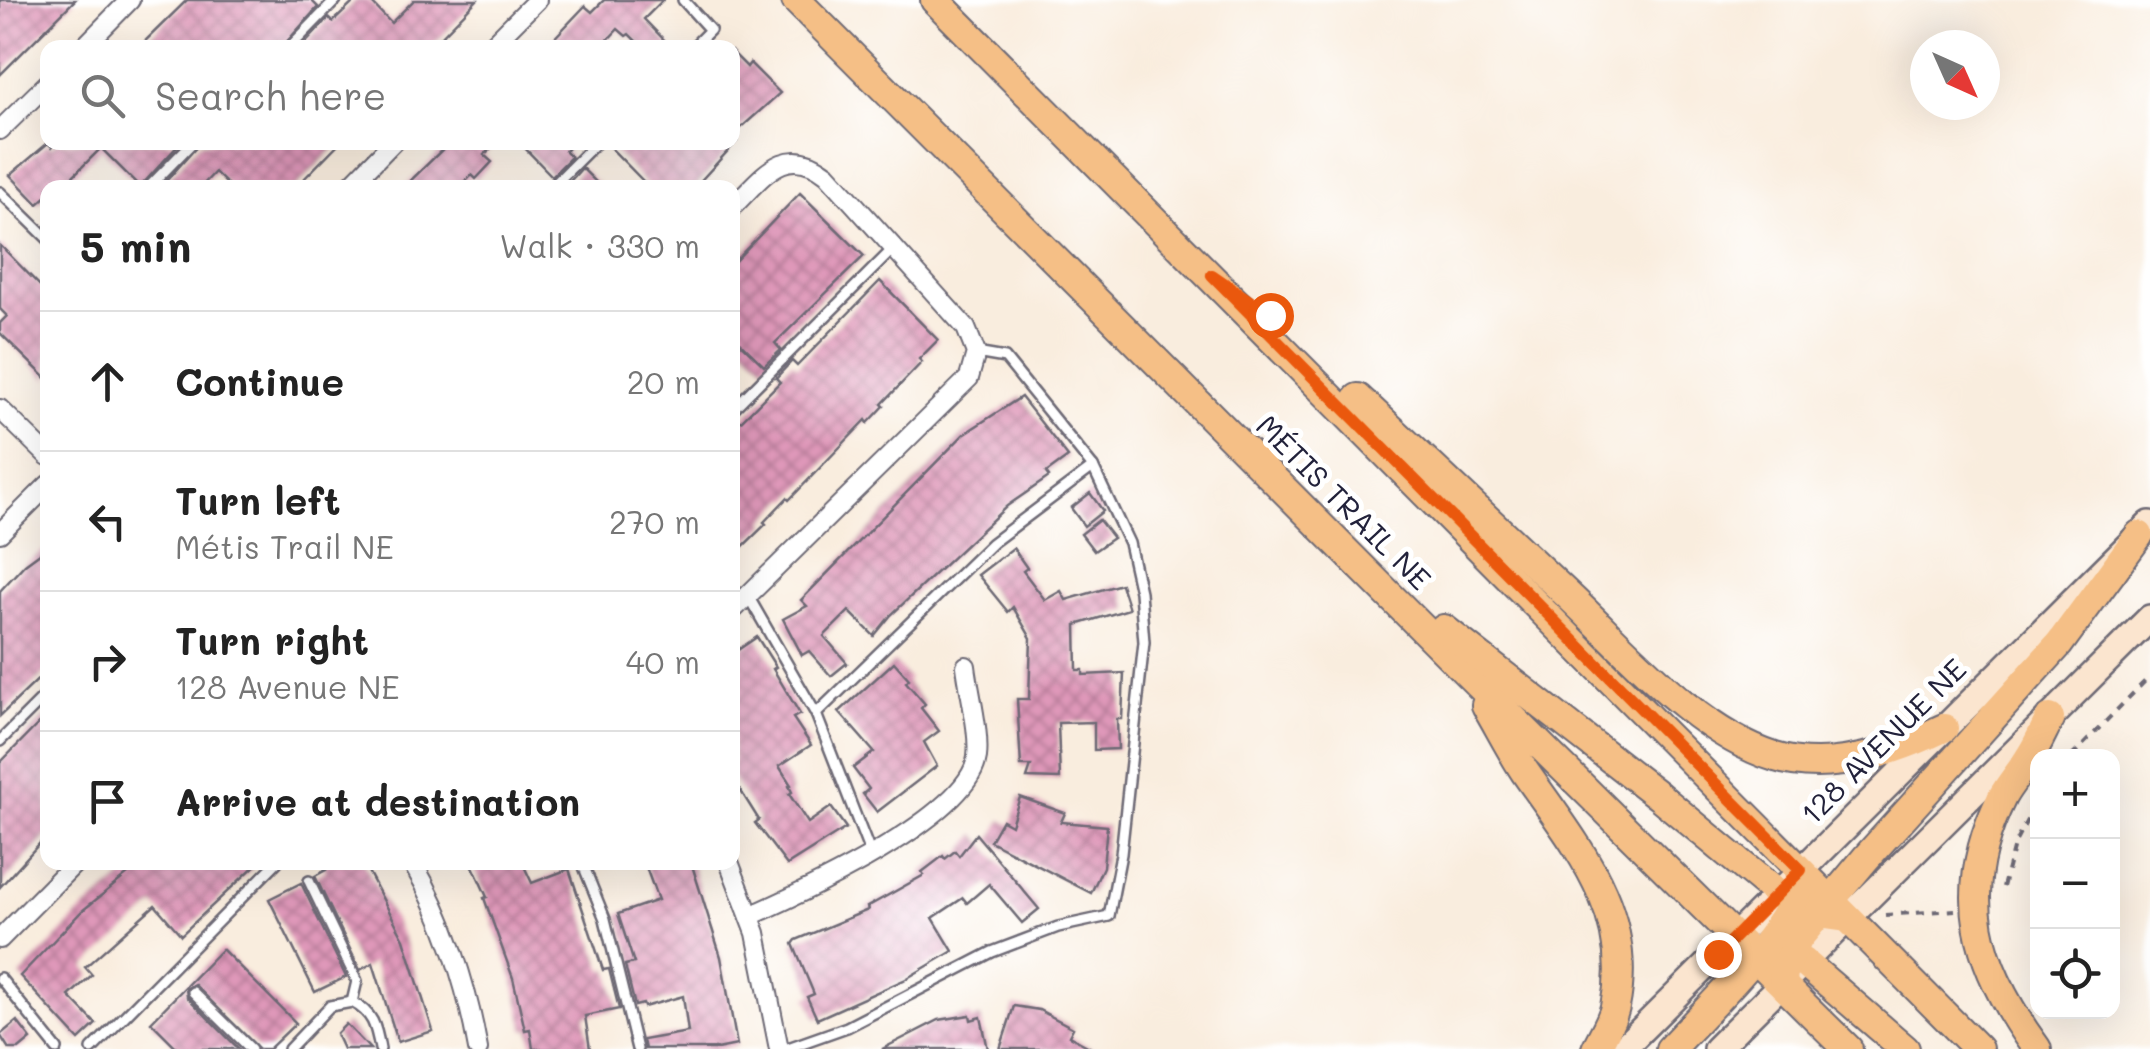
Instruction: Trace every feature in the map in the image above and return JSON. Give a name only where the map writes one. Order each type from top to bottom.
[{"type":"main road","name":"MÉTIS TRAIL NE","points":[[796,0],[1468,674],[1770,950],[1783,984],[1848,1049]]},
{"type":"main road","points":[[935,0],[1801,870],[1800,887],[1822,911],[1978,1049]]},
{"type":"main road","points":[[1212,275],[1270,315],[1672,693],[1731,738],[1778,758],[1833,764],[1920,740],[1944,728]]},
{"type":"main road","points":[[1670,1049],[1770,950],[1822,911],[2059,644],[2144,529]]},
{"type":"main road","name":"128 AVENUE NE","points":[[1801,870],[2144,529]]},
{"type":"main road","points":[[1352,558],[1659,796],[1822,911]]},
{"type":"main road","points":[[1622,1049],[1822,911],[2050,718],[2147,622]]},
{"type":"main road","points":[[1468,674],[1523,769],[1564,824],[1604,890],[1618,963],[1615,1009],[1596,1049]]},
{"type":"main road","points":[[2037,1049],[2014,1018],[1987,962],[1974,908],[1979,854],[2003,795],[2031,755],[2050,718]]},
{"type":"main road","points":[[1716,1049],[1783,984],[1770,950]]},
{"type":"main road","points":[[1770,950],[1905,1049]]},
{"type":"street","points":[[90,40],[130,0]]},
{"type":"street","points":[[497,40],[537,0]]},
{"type":"street","points":[[0,130],[40,90]]},
{"type":"street","points":[[356,180],[385,150]]},
{"type":"street","points":[[740,199],[767,173],[788,160],[810,160],[966,328],[976,353],[969,378],[740,604]]},
{"type":"street","points":[[0,409],[40,448]]},
{"type":"street","points":[[0,534],[40,494]]},
{"type":"street","points":[[750,916],[826,882],[871,855],[950,799],[970,779],[977,756],[966,666]]},
{"type":"street","points":[[0,939],[68,870]]},
{"type":"street","points":[[416,870],[462,982],[478,1049]]},
{"type":"street","points":[[731,870],[750,916],[782,1049]]},
{"type":"lane","points":[[296,40],[336,0]]},
{"type":"lane","points":[[683,0],[710,30],[700,40]]},
{"type":"lane","points":[[156,180],[185,150]]},
{"type":"lane","points":[[559,180],[588,150]]},
{"type":"lane","points":[[0,192],[40,231]]},
{"type":"lane","points":[[740,402],[895,248]]},
{"type":"lane","points":[[782,1049],[847,1027],[992,952],[1058,927],[1109,916],[1120,854],[1144,642],[1140,592],[1128,543],[1094,467],[1005,358],[976,353]]},
{"type":"lane","points":[[816,714],[992,543],[1094,467]]},
{"type":"lane","points":[[748,596],[816,714],[871,855]]},
{"type":"lane","points":[[0,741],[40,701]]},
{"type":"lane","points":[[92,1049],[270,870]]},
{"type":"lane","points":[[585,870],[605,919],[637,1049]]},
{"type":"lane","points":[[309,881],[357,981],[352,1002]]},
{"type":"lane","points":[[0,978],[57,1049]]},
{"type":"lane","points":[[193,992],[251,1049]]},
{"type":"lane","points":[[289,1049],[330,1006],[352,1002],[368,1010],[380,1049]]},
{"type":"path","points":[[2079,749],[2150,676]]},
{"type":"path","points":[[2002,893],[2014,845],[2030,814]]},
{"type":"path","points":[[1822,911],[1886,915],[1974,908]]},
{"type":"building","points":[[0,0],[75,0],[0,75]]},
{"type":"building","points":[[187,0],[311,0],[318,7],[288,40],[146,40]]},
{"type":"building","points":[[356,0],[369,0],[391,23],[414,0],[477,0],[438,40],[308,40],[329,18],[333,22]]},
{"type":"building","points":[[604,0],[663,0],[644,19],[664,40],[635,40],[618,29],[608,40],[553,40],[585,6],[592,12]]},
{"type":"building","points":[[740,60],[747,67],[750,63],[780,93],[740,129]]},
{"type":"building","points":[[40,150],[99,150],[69,180],[40,180],[38,204],[10,175]]},
{"type":"building","points":[[103,150],[174,150],[146,180],[133,180]]},
{"type":"building","points":[[194,150],[332,150],[303,180],[223,180],[215,172],[208,180],[167,180]]},
{"type":"building","points":[[442,150],[489,150],[484,155],[492,162],[476,179],[472,175],[467,180],[411,180]]},
{"type":"building","points":[[527,150],[566,150],[571,157],[552,176]]},
{"type":"building","points":[[613,150],[729,150],[701,180],[642,180]]},
{"type":"building","points":[[582,168],[594,180],[571,180]]},
{"type":"building","points":[[800,193],[864,256],[775,343],[781,350],[764,366],[740,343],[740,256]]},
{"type":"building","points":[[0,245],[40,286],[40,372],[0,333],[0,323],[7,316],[0,309]]},
{"type":"building","points":[[880,281],[938,340],[868,423],[866,420],[740,549],[740,422],[780,382],[776,378],[792,361],[797,366]]},
{"type":"building","points":[[1021,397],[1068,457],[1046,473],[1049,477],[1007,506],[891,615],[874,636],[849,611],[824,636],[847,663],[831,676],[809,651],[802,655],[783,619],[807,606],[801,600],[964,434]]},
{"type":"building","points":[[1090,493],[1103,511],[1084,526],[1071,508]]},
{"type":"building","points":[[1099,520],[1113,538],[1094,551],[1081,534]]},
{"type":"building","points":[[1013,548],[1027,568],[1023,571],[1045,600],[1061,591],[1066,600],[1121,584],[1129,609],[1076,625],[1077,670],[1083,670],[1083,675],[1124,673],[1122,719],[1117,719],[1118,749],[1094,750],[1094,722],[1058,723],[1060,779],[1027,778],[1031,766],[1021,766],[1017,699],[1029,699],[1031,638],[1013,607],[1008,612],[978,575]]},
{"type":"building","points":[[40,553],[40,678],[0,716],[0,591]]},
{"type":"building","points":[[757,637],[800,714],[793,718],[811,745],[779,766],[791,785],[789,794],[808,823],[831,807],[846,828],[787,865],[755,823],[759,820],[740,790],[740,649]]},
{"type":"building","points":[[894,662],[909,679],[906,682],[925,704],[921,708],[939,731],[924,742],[937,766],[877,812],[863,794],[869,789],[853,768],[874,752],[839,712]]},
{"type":"building","points":[[40,722],[40,843],[0,887],[0,763]]},
{"type":"building","points":[[1020,797],[1065,813],[1061,822],[1107,826],[1103,867],[1091,893],[990,841],[1002,820],[1011,825]]},
{"type":"building","points":[[976,834],[1039,909],[1022,923],[989,884],[967,903],[963,898],[933,918],[953,951],[904,980],[817,1019],[807,997],[814,994],[793,944],[796,940],[868,910],[867,907],[924,875],[922,872],[943,856],[945,859],[955,851],[959,856]]},
{"type":"building","points":[[124,870],[250,870],[181,935],[155,905],[85,967],[92,975],[69,996],[96,1024],[79,1040],[20,976],[82,911],[128,874]]},
{"type":"building","points":[[326,870],[367,870],[404,939],[433,1031],[398,1042],[373,963],[360,970],[315,876]]},
{"type":"building","points":[[475,870],[526,870],[532,883],[569,870],[603,970],[609,969],[619,1009],[585,1016],[590,1049],[533,1049],[530,1029],[525,1030],[513,978],[484,898],[487,897]]},
{"type":"building","points":[[647,870],[694,870],[721,957],[737,1045],[717,1049],[645,1049],[643,1040],[688,1032],[683,996],[635,1006],[625,965],[634,963],[618,914],[658,900]]},
{"type":"building","points":[[301,883],[346,977],[315,992],[269,899]]},
{"type":"building","points":[[222,949],[296,1023],[269,1049],[259,1049],[194,984],[186,989],[187,997],[239,1049],[178,1049],[151,1022]]},
{"type":"building","points":[[1014,1006],[1039,1010],[1073,1028],[1069,1036],[1093,1049],[1000,1049]]},
{"type":"building","points":[[970,1015],[971,1020],[981,1017],[988,1049],[882,1049],[939,1020]]},
{"type":"building","points":[[17,1021],[31,1039],[19,1049],[9,1049],[0,1035]]},
{"type":"building","points":[[346,1024],[370,1049],[343,1049],[336,1034]]},
{"type":"route","points":[[1270,315],[1212,275],[1801,870],[1718,954]]}]
